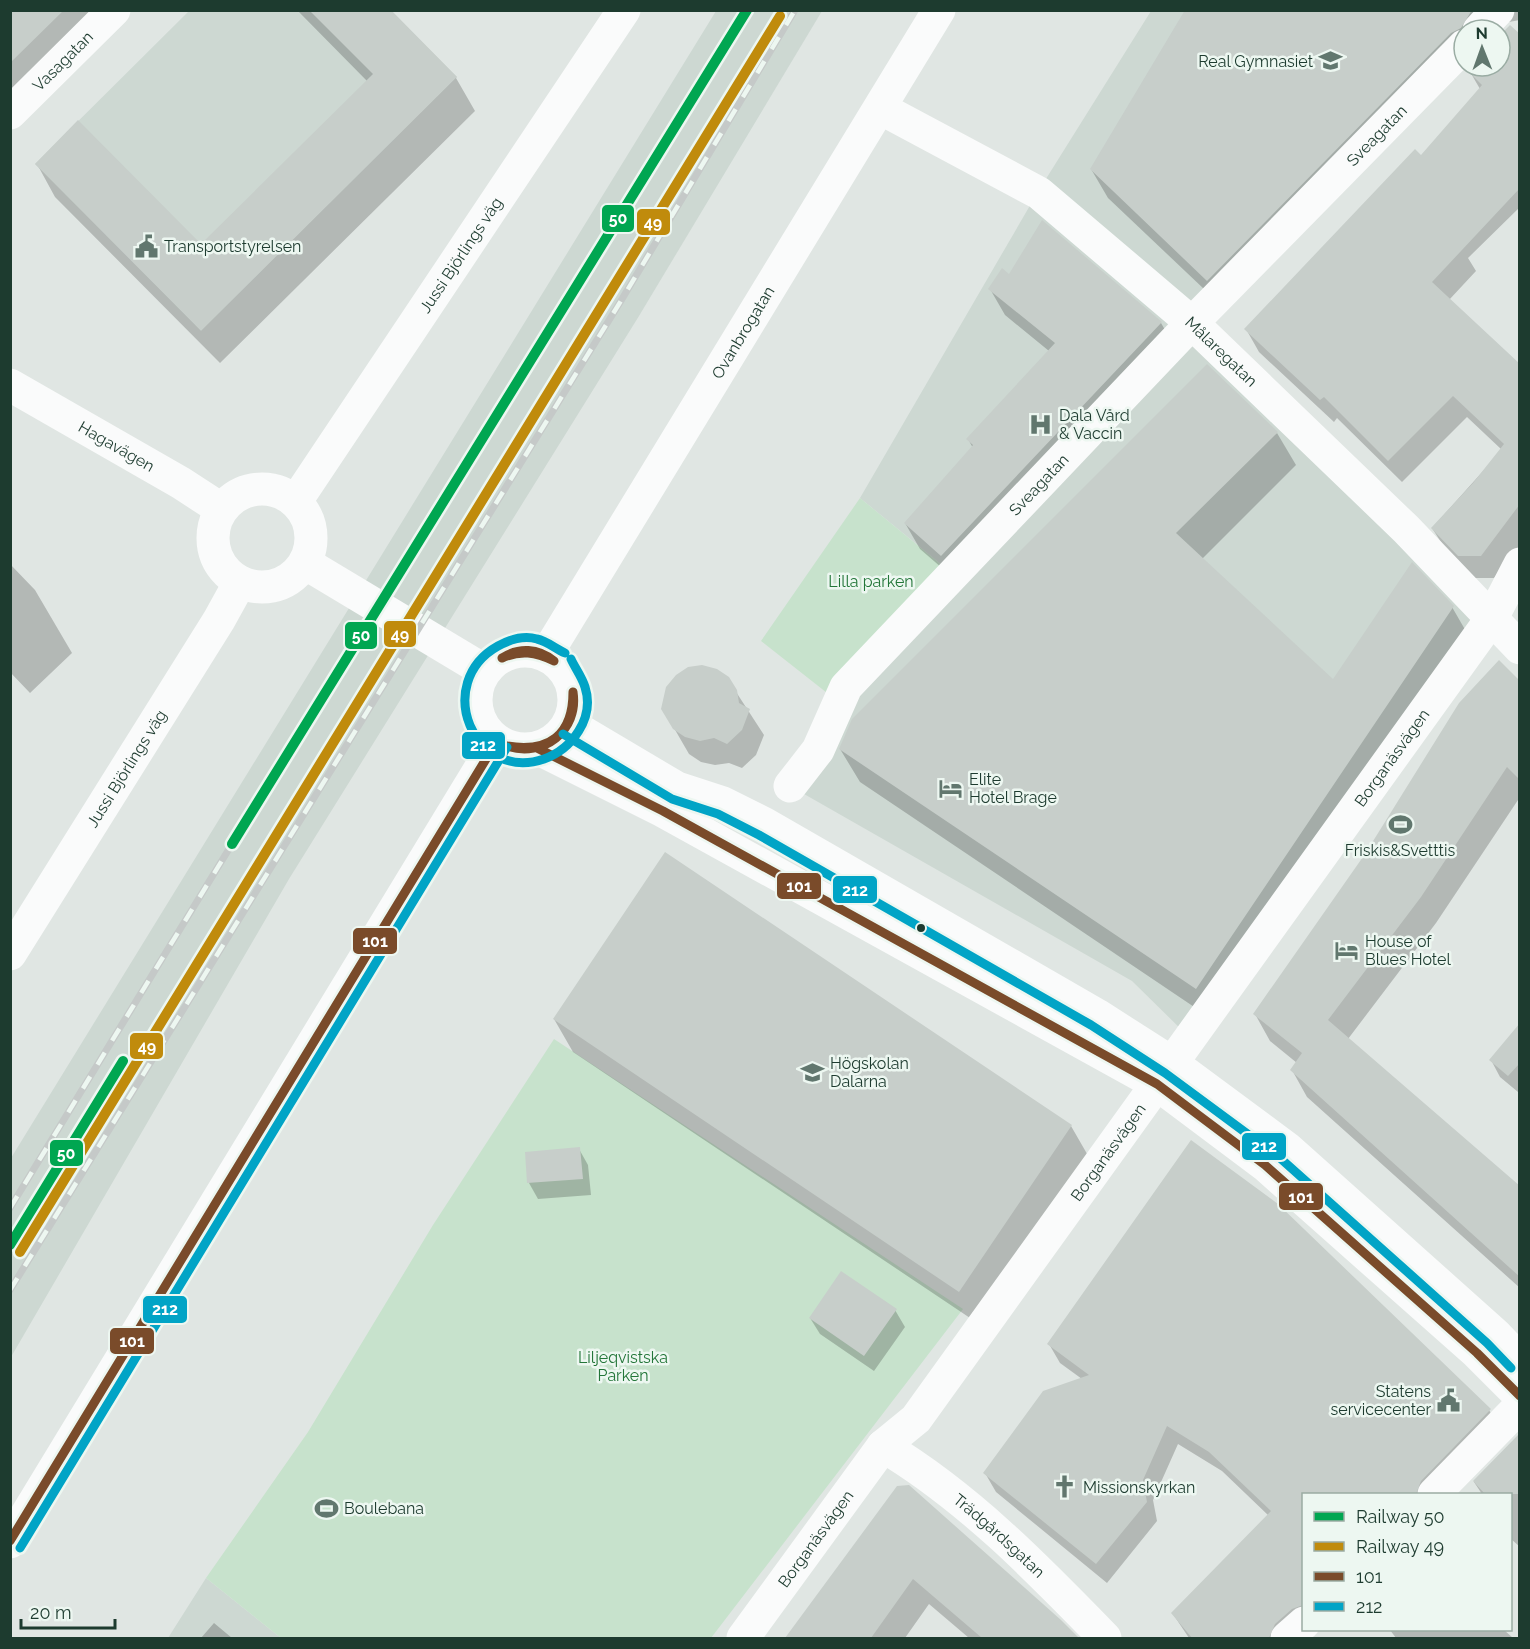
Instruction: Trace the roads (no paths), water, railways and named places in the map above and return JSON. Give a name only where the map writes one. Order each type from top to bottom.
[{"type":"street","name":"Vasagatan","points":[[10,113],[114,10]]},
{"type":"street","name":"Jussi Björlings väg","points":[[296,501],[624,10]]},
{"type":"street","name":"Ovanbrogatan","points":[[546,655],[939,10]]},
{"type":"street","name":"Sveagatan","points":[[790,786],[818,750],[846,687],[1191,324],[1452,58]]},
{"type":"street","name":"Målaregatan","points":[[880,108],[1039,193],[1191,324],[1401,524],[1520,648]]},
{"type":"street","name":"Hagavägen","points":[[10,385],[181,483],[221,509]]},
{"type":"street","points":[[248,489],[274,490],[296,501],[306,514],[312,530],[313,567],[269,587],[254,587],[240,582],[226,572],[217,558],[213,542],[214,525],[221,509],[233,497],[248,489]]},
{"type":"street","name":"Borganäsvägen","points":[[743,1638],[883,1446],[916,1419],[1492,618],[1520,564]]},
{"type":"street","points":[[313,567],[476,665],[513,652],[530,650],[546,655],[560,664],[570,677],[575,693],[574,709],[569,724],[555,739],[537,748]]},
{"type":"street","name":"Jussi Björlings väg","points":[[10,954],[219,620],[240,582]]},
{"type":"street","points":[[476,665],[478,716],[486,730],[497,741],[510,747],[537,748],[1165,1073]]},
{"type":"street","points":[[569,724],[678,788],[723,803],[775,829],[1088,1009],[1165,1073],[1265,1165],[1478,1353],[1517,1381],[1435,1493]]},
{"type":"street","points":[[10,1542],[497,741]]},
{"type":"street","name":"Trädgårdsgatan","points":[[883,1446],[920,1468],[1018,1552],[1105,1638]]},
{"type":"street","points":[[1287,1638],[1302,1625]]},
{"type":"railway","points":[[10,1290],[619,304],[795,10]]},
{"type":"railway","points":[[10,1208],[232,844]]},
{"type":"rail line","name":"50","points":[[232,844],[747,10]]},
{"type":"rail line","name":"49","points":[[20,1252],[780,16]]},
{"type":"rail line","name":"50","points":[[10,1245],[123,1061]]},
{"type":"place","name":"Real Gymnasiet","points":[[1331,61]]},
{"type":"place","name":"Transportstyrelsen","points":[[146,246]]},
{"type":"place","name":"Dala Vård & Vaccin","points":[[1041,424]]},
{"type":"place","name":"Elite Hotel Brage","points":[[951,788]]},
{"type":"place","name":"Friskis&Svetttis","points":[[1400,825]]},
{"type":"place","name":"House of Blues Hotel","points":[[1347,950]]},
{"type":"place","name":"Högskolan Dalarna","points":[[812,1072]]},
{"type":"place","name":"Statens servicecenter","points":[[1449,1400]]},
{"type":"place","name":"Missionskyrkan","points":[[1065,1487]]},
{"type":"place","name":"Boulebana","points":[[326,1508]]},
{"type":"park label","name":"Lilla parken","points":[[871,581]]},
{"type":"park label","name":"Liljeqvistska Parken","points":[[623,1366]]}]
